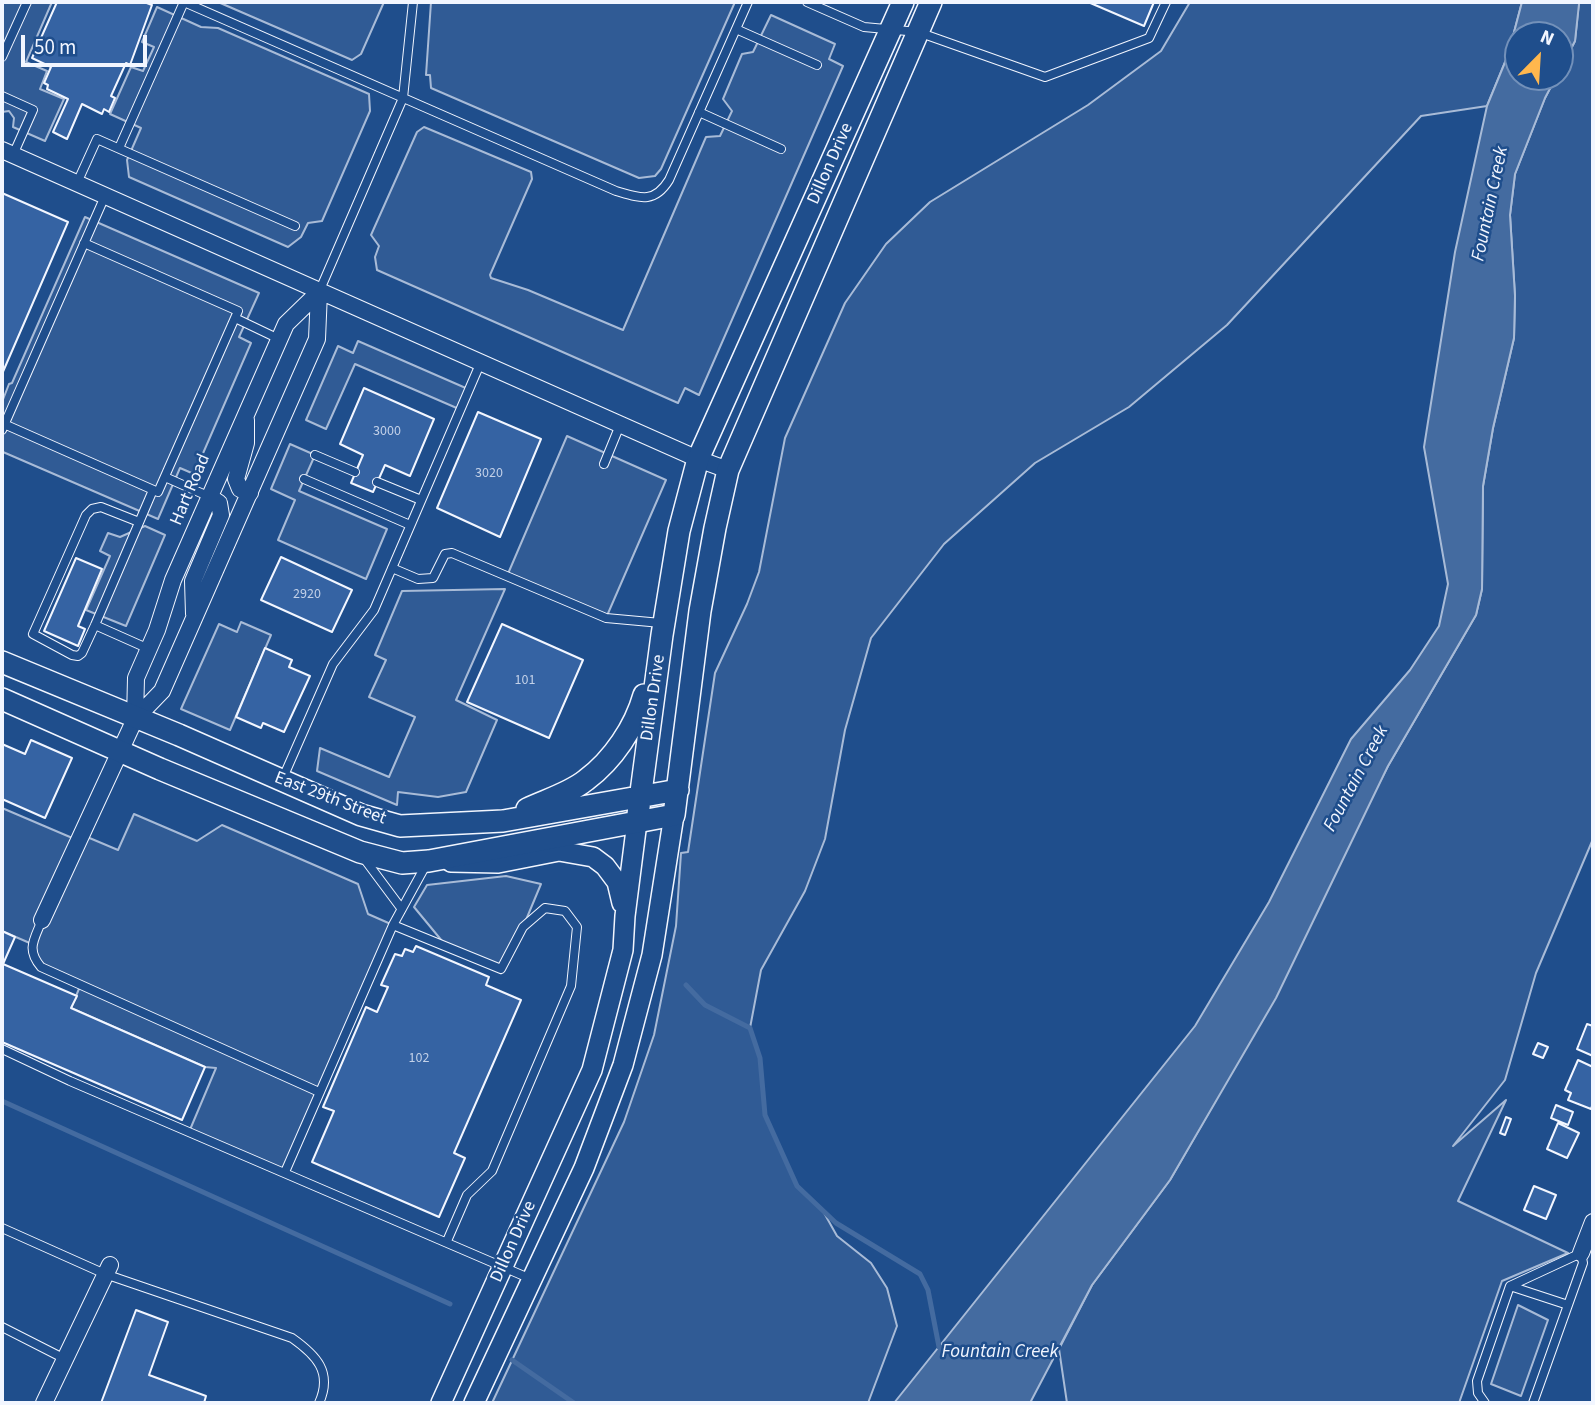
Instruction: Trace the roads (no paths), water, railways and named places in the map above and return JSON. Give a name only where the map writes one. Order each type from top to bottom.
[{"type":"main road","name":"Dillon Drive","points":[[638,821],[663,629],[679,531],[698,459],[903,2]]},
{"type":"main road","name":"Dillon Drive","points":[[674,815],[700,611],[728,470],[931,2]]},
{"type":"main road","points":[[503,821],[586,781],[613,753],[638,716],[663,629]]},
{"type":"main road","name":"East 29th Street","points":[[2,662],[361,816],[400,826],[503,821],[678,790]]},
{"type":"main road","name":"East 29th Street","points":[[2,699],[360,852],[402,863],[429,861],[674,815]]},
{"type":"street","points":[[7,152],[480,364],[728,470]]},
{"type":"street","name":"Hart Road","points":[[135,719],[136,678],[173,580],[286,324],[319,292]]},
{"type":"street","name":"Hart Road","points":[[42,920],[135,719],[162,691],[194,620],[317,339],[319,292]]},
{"type":"street","points":[[247,411],[246,443],[236,479],[240,489],[250,493]]},
{"type":"street","points":[[194,620],[193,581],[221,515],[219,503],[209,497]]},
{"type":"street","name":"Dillon Drive","points":[[474,1403],[584,1168],[623,1065],[652,955],[674,815]]},
{"type":"street","name":"Dillon Drive","points":[[441,1403],[592,1070],[623,950],[638,821]]},
{"type":"street","points":[[429,861],[498,863],[559,851],[593,857],[605,866],[618,882],[625,916]]},
{"type":"street","points":[[1581,1253],[1593,1222]]},
{"type":"street","points":[[44,1403],[107,1270]]},
{"type":"lane","points":[[2,57],[27,2]]},
{"type":"lane","points":[[119,148],[184,2],[616,191],[644,198],[654,197],[663,190],[669,180],[748,2]]},
{"type":"lane","points":[[319,292],[404,98],[413,2]]},
{"type":"lane","points":[[807,2],[864,27],[918,32],[1045,77],[1149,38],[1166,2]]},
{"type":"lane","points":[[736,29],[817,65]]},
{"type":"lane","points":[[2,96],[33,110],[7,152]]},
{"type":"lane","points":[[699,112],[781,149]]},
{"type":"lane","points":[[76,183],[97,139],[295,226]]},
{"type":"lane","points":[[84,243],[238,311],[158,492],[3,427],[84,243],[105,196]]},
{"type":"lane","points":[[235,318],[279,339]]},
{"type":"lane","points":[[282,781],[333,664],[374,610],[480,364]]},
{"type":"lane","points":[[604,464],[620,425]]},
{"type":"lane","points":[[315,455],[355,472]]},
{"type":"lane","points":[[165,477],[209,497]]},
{"type":"lane","points":[[304,479],[410,526]]},
{"type":"lane","points":[[377,482],[421,500]]},
{"type":"lane","points":[[139,522],[100,507],[92,509],[86,516],[33,634],[65,652],[78,656],[82,653],[153,490]]},
{"type":"lane","points":[[392,568],[418,579],[433,578],[445,554],[452,553],[606,618],[663,629]]},
{"type":"lane","points":[[95,625],[149,649]]},
{"type":"lane","points":[[360,852],[401,908]]},
{"type":"lane","points":[[285,1172],[393,925],[429,861]]},
{"type":"lane","points":[[393,925],[501,969],[523,928],[545,908],[565,911],[577,927],[572,986],[492,1171],[467,1195],[447,1241]]},
{"type":"lane","points":[[42,920],[32,944],[33,957],[41,967],[319,1092]]},
{"type":"lane","points":[[2,1049],[69,1081],[531,1279]]},
{"type":"lane","points":[[2,1228],[292,1338],[312,1352],[322,1367],[323,1395],[319,1403]]},
{"type":"lane","points":[[1485,1403],[1478,1393],[1478,1381],[1510,1286],[1581,1253],[1583,1262],[1533,1403]]},
{"type":"lane","points":[[1510,1286],[1568,1305]]},
{"type":"lane","points":[[2,1327],[65,1359]]},
{"type":"water","points":[[1522,2],[1579,2],[1574,43],[1574,21],[1517,21]]},
{"type":"water","name":"Fountain Creek","points":[[1504,65],[1504,91],[1549,91],[1515,174],[1510,215],[1515,296],[1514,338],[1493,428],[1483,486],[1482,589],[1476,615],[1388,766],[1276,998],[1170,1180],[1092,1285],[1030,1403],[894,1403],[1195,1026],[1269,902],[1351,739],[1410,670],[1439,626],[1448,584],[1424,447],[1455,252],[1487,106]]},
{"type":"waterway","name":"Fountain Creek","points":[[686,985],[705,1005],[750,1028],[760,1058],[765,1115],[797,1186],[836,1223],[920,1274],[928,1290],[939,1347]]},
{"type":"waterway","points":[[2,1101],[450,1304]]},
{"type":"waterway","points":[[512,1360],[574,1403]]}]
